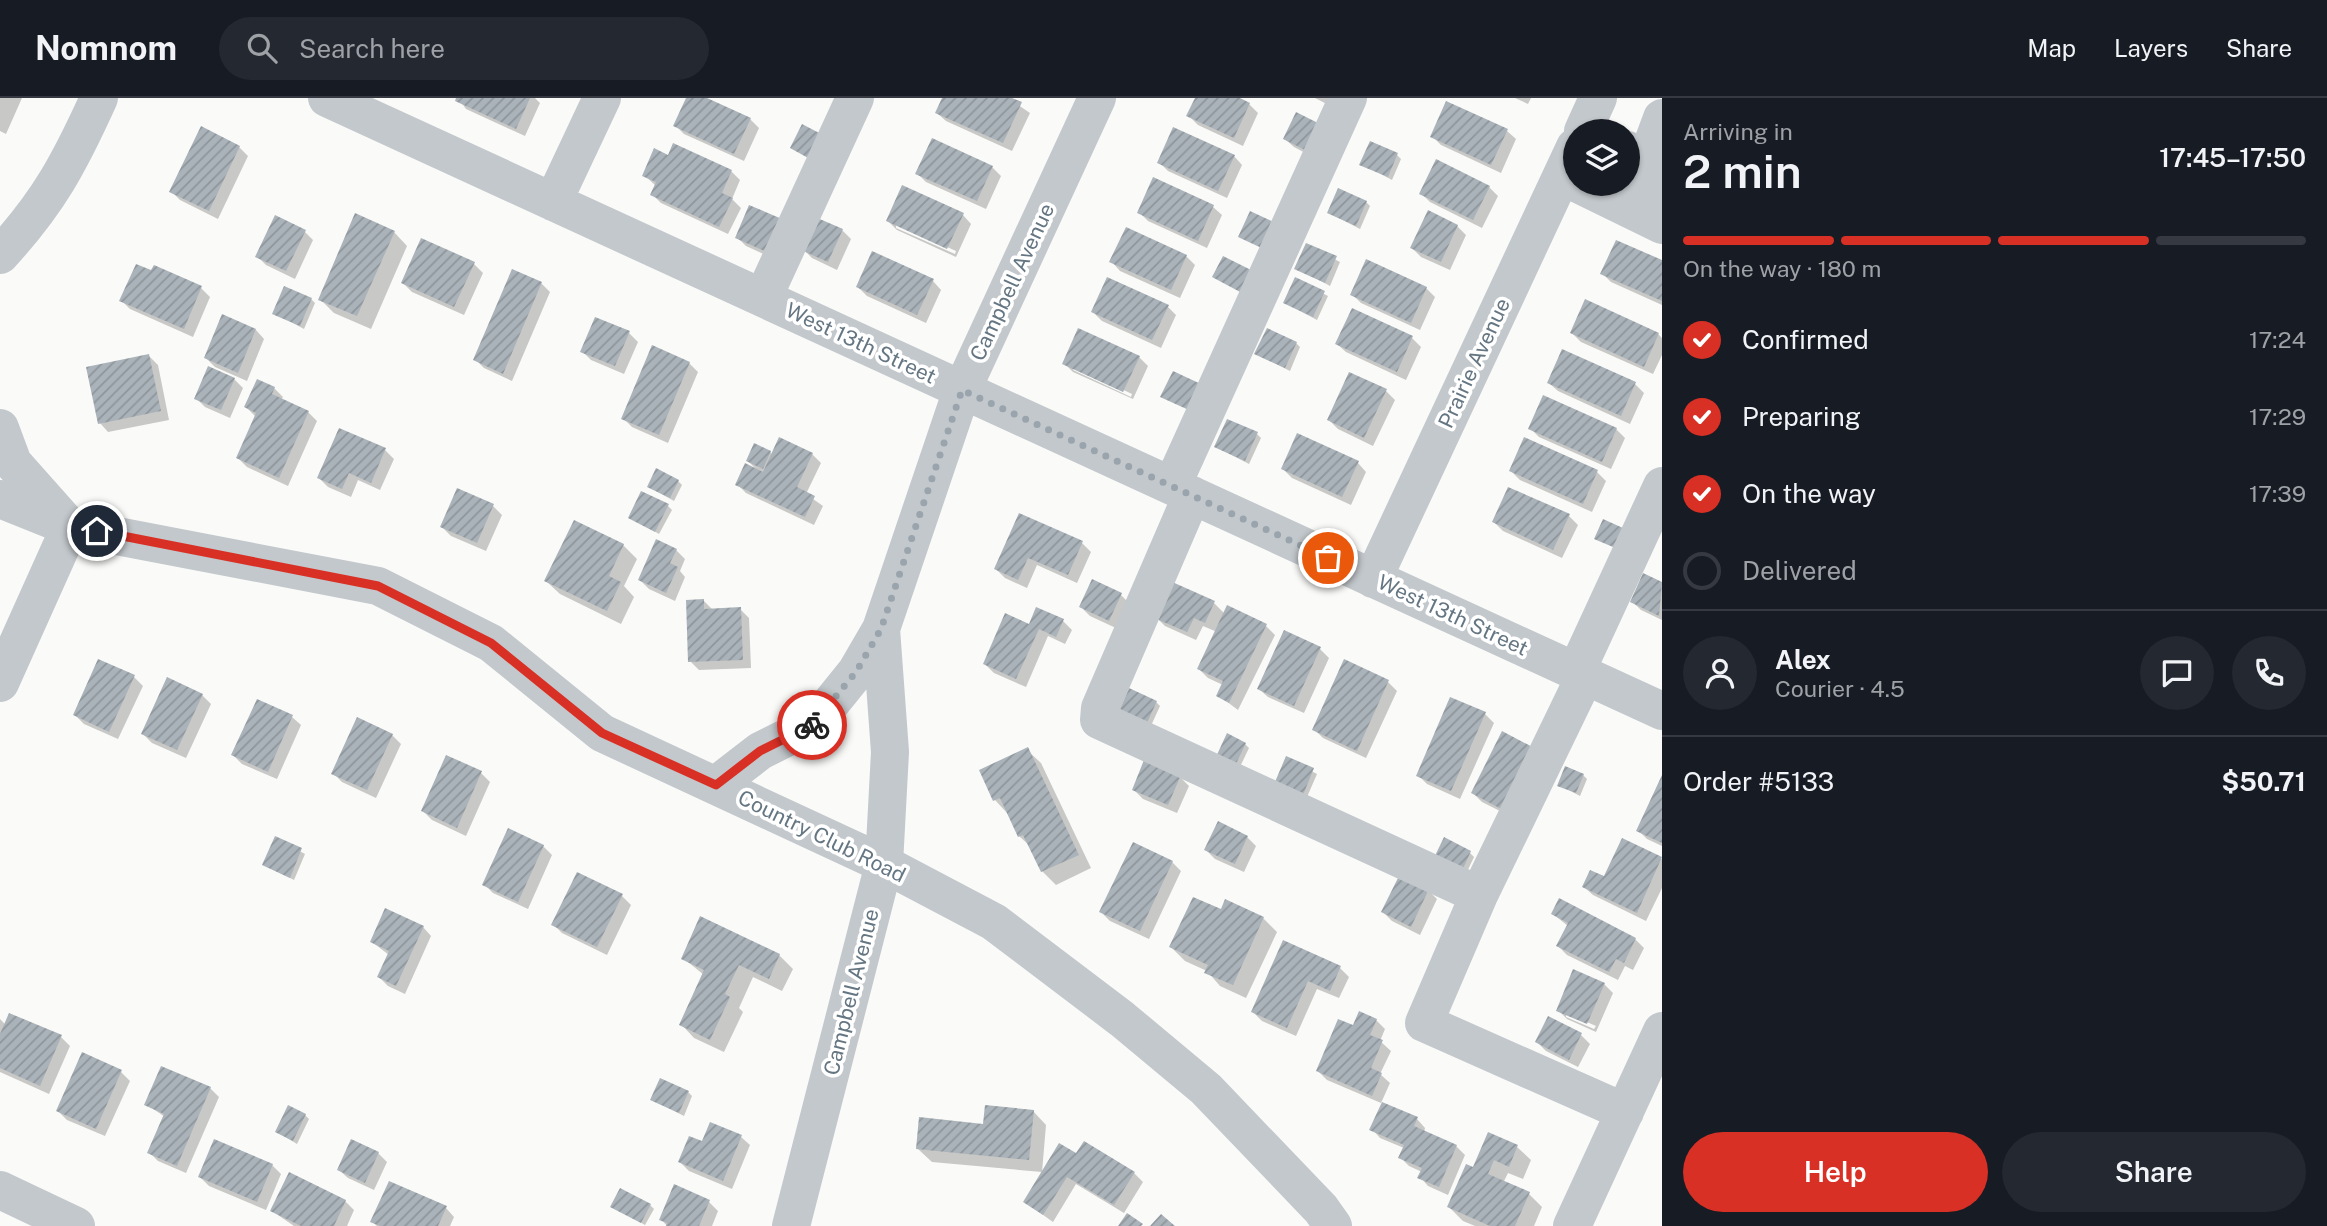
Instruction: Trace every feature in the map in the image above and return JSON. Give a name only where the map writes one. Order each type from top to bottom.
[{"type":"street","points":[[0,255],[31,221],[66,170],[99,98]]},
{"type":"street","points":[[553,202],[602,98]]},
{"type":"street","points":[[764,298],[855,98]]},
{"type":"street","name":"Campbell Avenue","points":[[716,785],[760,751],[814,724],[856,672],[881,629],[962,390],[1097,98]]},
{"type":"street","points":[[1348,98],[1182,491],[1100,708],[1099,720],[1479,895]]},
{"type":"street","name":"West 13th Street","points":[[351,103],[553,202],[1662,711]]},
{"type":"street","points":[[1644,173],[1662,118]]},
{"type":"street","name":"Prairie Avenue","points":[[1373,579],[1563,182]]},
{"type":"street","points":[[1632,196],[1662,225]]},
{"type":"street","points":[[0,428],[13,463],[70,527],[0,683]]},
{"type":"street","points":[[1625,1112],[1424,1023],[1479,895],[1581,674],[1662,486]]},
{"type":"street","name":"Country Club Road","points":[[0,499],[70,527],[378,586],[491,643],[602,733],[884,863],[994,922],[1122,1019],[1206,1089],[1321,1209],[1333,1226]]},
{"type":"street","name":"Campbell Avenue","points":[[801,1223],[884,863],[890,752],[881,629]]},
{"type":"street","points":[[1572,1226],[1662,1031]]},
{"type":"street","points":[[0,1190],[76,1226]]},
{"type":"building","points":[[456,98],[530,98],[516,129],[455,101]]},
{"type":"building","points":[[686,98],[707,98],[751,118],[734,154],[673,126]]},
{"type":"building","points":[[942,98],[1012,98],[1022,102],[1003,143],[935,113]]},
{"type":"building","points":[[1195,98],[1240,98],[1250,103],[1234,138],[1186,116]]},
{"type":"building","points":[[1446,101],[1508,129],[1491,165],[1430,137]]},
{"type":"building","points":[[1296,112],[1326,127],[1313,154],[1283,139]]},
{"type":"building","points":[[802,124],[823,135],[810,159],[790,148]]},
{"type":"building","points":[[201,126],[240,146],[209,211],[169,192]]},
{"type":"building","points":[[1173,127],[1235,155],[1218,191],[1157,163]]},
{"type":"building","points":[[932,138],[993,166],[977,201],[915,174]]},
{"type":"building","points":[[1370,141],[1398,153],[1388,177],[1359,165]]},
{"type":"building","points":[[673,143],[732,170],[722,193],[733,198],[719,227],[650,195],[656,182],[642,176],[654,148],[668,155]]},
{"type":"building","points":[[1436,159],[1490,186],[1473,220],[1419,194]]},
{"type":"building","points":[[1153,177],[1214,205],[1198,241],[1137,213]]},
{"type":"building","points":[[902,185],[964,213],[947,249],[886,221]]},
{"type":"building","points":[[1338,188],[1367,201],[1356,226],[1327,213]]},
{"type":"building","points":[[749,205],[782,219],[767,252],[735,238]]},
{"type":"building","points":[[1428,210],[1458,225],[1441,262],[1410,248]]},
{"type":"building","points":[[1250,211],[1280,225],[1268,251],[1238,237]]},
{"type":"building","points":[[355,213],[395,231],[357,316],[318,300]]},
{"type":"building","points":[[275,215],[306,230],[286,271],[255,257]]},
{"type":"building","points":[[815,217],[843,229],[828,262],[801,250]]},
{"type":"building","points":[[1126,227],[1187,255],[1171,290],[1109,262]]},
{"type":"building","points":[[421,238],[475,262],[454,307],[401,283]]},
{"type":"building","points":[[1616,240],[1662,260],[1662,301],[1600,274]]},
{"type":"building","points":[[1306,243],[1337,256],[1325,283],[1294,269]]},
{"type":"building","points":[[872,251],[934,279],[917,315],[856,287]]},
{"type":"building","points":[[1223,256],[1253,271],[1242,293],[1212,277]]},
{"type":"building","points":[[1366,259],[1427,287],[1411,323],[1350,295]]},
{"type":"building","points":[[136,264],[151,270],[154,265],[202,286],[184,329],[119,301]]},
{"type":"building","points":[[512,269],[542,282],[503,374],[473,360]]},
{"type":"building","points":[[1107,277],[1169,305],[1152,340],[1091,312]]},
{"type":"building","points":[[1295,277],[1325,291],[1313,317],[1283,303]]},
{"type":"building","points":[[284,286],[312,298],[300,326],[272,314]]},
{"type":"building","points":[[1585,299],[1659,333],[1644,367],[1570,333]]},
{"type":"building","points":[[1352,308],[1413,336],[1397,372],[1335,344]]},
{"type":"building","points":[[222,314],[256,329],[238,373],[204,358]]},
{"type":"building","points":[[595,317],[630,331],[615,366],[580,352]]},
{"type":"building","points":[[1078,328],[1140,356],[1123,392],[1062,364]]},
{"type":"building","points":[[1267,328],[1297,342],[1285,368],[1254,354]]},
{"type":"building","points":[[652,345],[690,362],[659,435],[621,419]]},
{"type":"building","points":[[1562,349],[1636,382],[1621,416],[1547,383]]},
{"type":"building","points":[[149,354],[161,411],[98,424],[86,367]]},
{"type":"building","points":[[208,366],[235,378],[221,410],[194,399]]},
{"type":"building","points":[[1173,371],[1203,385],[1191,411],[1160,397]]},
{"type":"building","points":[[1349,372],[1387,389],[1364,438],[1327,420]]},
{"type":"building","points":[[257,379],[275,387],[272,394],[309,411],[279,478],[236,458],[256,413],[244,407]]},
{"type":"building","points":[[1543,395],[1617,428],[1602,462],[1528,429]]},
{"type":"building","points":[[1227,419],[1258,432],[1245,461],[1214,447]]},
{"type":"building","points":[[339,428],[386,448],[371,483],[349,473],[342,489],[317,478]]},
{"type":"building","points":[[1297,433],[1359,461],[1342,497],[1281,469]]},
{"type":"building","points":[[779,437],[813,453],[797,487],[815,496],[805,517],[735,485],[745,463],[763,472]]},
{"type":"building","points":[[1524,437],[1598,470],[1583,504],[1509,471]]},
{"type":"building","points":[[754,443],[771,451],[763,469],[746,461]]},
{"type":"building","points":[[656,468],[679,480],[670,498],[647,487]]},
{"type":"building","points":[[1508,487],[1570,514],[1553,550],[1492,522]]},
{"type":"building","points":[[457,488],[494,504],[477,543],[440,527]]},
{"type":"building","points":[[641,491],[669,504],[655,532],[628,518]]},
{"type":"building","points":[[1019,513],[1083,541],[1068,575],[1028,558],[1018,580],[994,569]]},
{"type":"building","points":[[1603,519],[1634,533],[1625,552],[1594,539]]},
{"type":"building","points":[[574,520],[624,544],[609,576],[621,582],[607,611],[544,581]]},
{"type":"building","points":[[656,539],[677,549],[670,563],[678,567],[666,593],[638,580]]},
{"type":"building","points":[[1643,573],[1662,582],[1659,616],[1630,602]]},
{"type":"building","points":[[1092,579],[1122,593],[1109,621],[1079,607]]},
{"type":"building","points":[[1170,581],[1215,601],[1205,623],[1194,618],[1187,632],[1154,618]]},
{"type":"building","points":[[704,599],[704,609],[741,607],[743,660],[688,662],[686,600]]},
{"type":"building","points":[[1227,605],[1267,624],[1229,703],[1216,696],[1223,681],[1197,669]]},
{"type":"building","points":[[1036,607],[1064,619],[1056,637],[1039,629],[1016,679],[983,664],[1005,613],[1029,624]]},
{"type":"building","points":[[1284,630],[1321,647],[1294,706],[1257,689]]},
{"type":"building","points":[[98,659],[135,675],[109,732],[73,715]]},
{"type":"building","points":[[1344,659],[1389,680],[1357,751],[1312,730]]},
{"type":"building","points":[[167,677],[203,694],[177,750],[141,734]]},
{"type":"building","points":[[1129,688],[1157,701],[1146,725],[1118,713]]},
{"type":"building","points":[[1450,697],[1486,712],[1451,791],[1416,776]]},
{"type":"building","points":[[257,699],[293,715],[268,772],[231,755]]},
{"type":"building","points":[[357,717],[393,734],[367,790],[331,774]]},
{"type":"building","points":[[1502,731],[1538,750],[1507,812],[1471,793]]},
{"type":"building","points":[[1227,733],[1246,743],[1234,768],[1215,759]]},
{"type":"building","points":[[1028,747],[1079,855],[1041,872],[1023,835],[1018,837],[1000,798],[993,801],[979,770]]},
{"type":"building","points":[[446,755],[482,771],[457,828],[421,811]]},
{"type":"building","points":[[1286,756],[1314,768],[1303,795],[1275,782]]},
{"type":"building","points":[[1144,760],[1181,775],[1168,805],[1132,790]]},
{"type":"building","points":[[1565,766],[1584,774],[1576,793],[1557,786]]},
{"type":"building","points":[[1662,775],[1662,843],[1636,831]]},
{"type":"building","points":[[1218,821],[1248,836],[1235,864],[1204,850]]},
{"type":"building","points":[[508,828],[544,845],[518,902],[482,885]]},
{"type":"building","points":[[275,836],[302,848],[290,878],[262,865]]},
{"type":"building","points":[[1444,837],[1471,851],[1461,873],[1433,860]]},
{"type":"building","points":[[1622,838],[1662,857],[1637,913],[1582,887],[1590,870],[1604,876]]},
{"type":"building","points":[[1133,842],[1173,861],[1140,931],[1099,912]]},
{"type":"building","points":[[577,872],[623,894],[597,947],[551,925]]},
{"type":"building","points":[[1400,874],[1429,889],[1411,927],[1381,912]]},
{"type":"building","points":[[1193,897],[1221,909],[1225,899],[1264,917],[1233,985],[1204,973],[1208,965],[1169,947]]},
{"type":"building","points":[[1559,898],[1636,938],[1624,963],[1616,959],[1609,972],[1556,946],[1568,923],[1551,914]]},
{"type":"building","points":[[385,908],[424,926],[396,986],[377,977],[389,951],[370,942]]},
{"type":"building","points":[[700,916],[780,954],[769,979],[739,965],[725,994],[730,997],[710,1040],[679,1025],[704,970],[681,959]]},
{"type":"building","points":[[1283,940],[1341,966],[1330,991],[1308,981],[1287,1028],[1251,1012]]},
{"type":"building","points":[[1573,969],[1605,983],[1587,1024],[1556,1011]]},
{"type":"building","points":[[1359,1011],[1377,1019],[1370,1035],[1383,1040],[1371,1068],[1382,1073],[1372,1096],[1316,1071],[1338,1019],[1353,1025]]},
{"type":"building","points":[[9,1013],[62,1035],[40,1086],[0,1068],[0,1034]]},
{"type":"building","points":[[1548,1016],[1582,1033],[1569,1060],[1535,1042]]},
{"type":"building","points":[[82,1052],[122,1070],[96,1129],[56,1111]]},
{"type":"building","points":[[161,1066],[211,1087],[177,1166],[147,1153],[164,1114],[144,1105]]},
{"type":"building","points":[[660,1078],[689,1091],[679,1113],[650,1100]]},
{"type":"building","points":[[1382,1102],[1418,1117],[1414,1126],[1457,1145],[1439,1187],[1417,1178],[1422,1168],[1398,1158],[1404,1145],[1369,1130]]},
{"type":"building","points":[[288,1105],[306,1114],[293,1141],[275,1132]]},
{"type":"building","points":[[985,1105],[1034,1110],[1029,1160],[916,1149],[919,1117],[983,1124]]},
{"type":"building","points":[[710,1122],[742,1135],[723,1181],[678,1162],[689,1136],[702,1141]]},
{"type":"building","points":[[1488,1132],[1518,1145],[1509,1167],[1494,1160],[1488,1174],[1530,1192],[1515,1226],[1490,1226],[1447,1207],[1466,1164],[1473,1167]]},
{"type":"building","points":[[214,1139],[273,1164],[257,1202],[198,1177]]},
{"type":"building","points":[[351,1139],[379,1152],[365,1183],[337,1170]]},
{"type":"building","points":[[1084,1141],[1135,1172],[1114,1205],[1067,1177],[1043,1215],[1023,1202],[1059,1143],[1076,1153]]},
{"type":"building","points":[[289,1172],[346,1200],[334,1226],[301,1226],[270,1211]]},
{"type":"building","points":[[389,1181],[447,1206],[438,1226],[380,1226],[370,1222]]},
{"type":"building","points":[[674,1184],[710,1200],[699,1226],[666,1226],[667,1223],[659,1220]]},
{"type":"building","points":[[620,1188],[651,1204],[641,1223],[610,1207]]},
{"type":"building","points":[[1127,1213],[1143,1224],[1118,1226]]},
{"type":"building","points":[[1161,1214],[1175,1226],[1150,1226]]},
{"type":"way so far","points":[[812,725],[856,672],[881,629],[962,390],[1328,558]]},
{"type":"route","points":[[97,531],[378,586],[491,643],[602,733],[716,785],[760,751],[812,725]]}]
